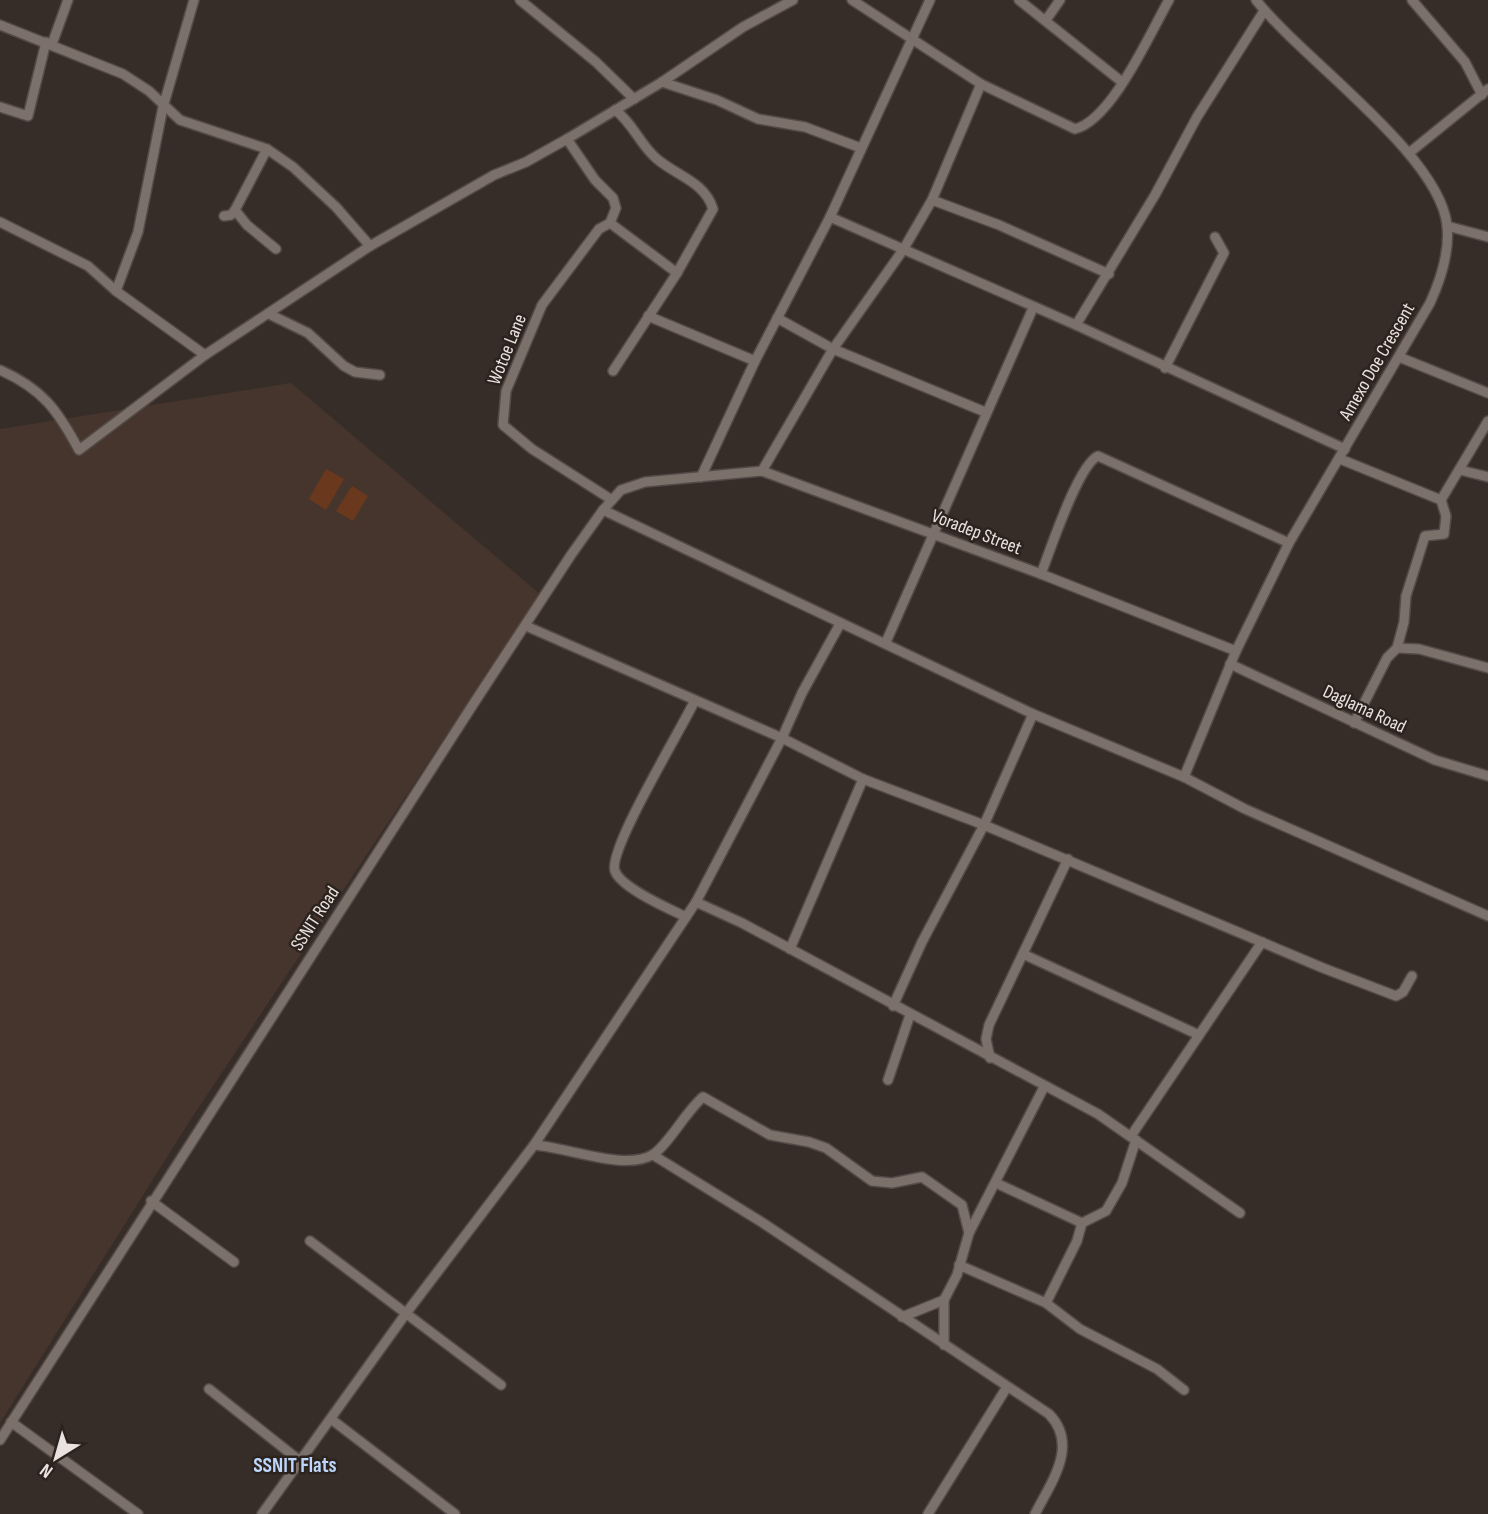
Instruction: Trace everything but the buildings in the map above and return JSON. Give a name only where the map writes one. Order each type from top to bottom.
[{"type":"street","points":[[0,107],[28,116],[49,43],[68,0]]},
{"type":"street","points":[[116,291],[138,232],[163,107],[194,0]]},
{"type":"street","points":[[520,0],[596,62],[634,99]]},
{"type":"street","points":[[0,370],[22,380],[59,412],[79,450],[205,355],[370,246],[494,175],[526,162],[567,139],[662,82],[743,27],[793,0]]},
{"type":"street","points":[[852,0],[981,84],[1075,129],[1084,127],[1098,114],[1122,82],[1169,0]]},
{"type":"street","points":[[701,477],[755,361],[830,216],[911,36],[930,0]]},
{"type":"street","points":[[1019,0],[1122,82]]},
{"type":"street","points":[[1046,20],[1059,0]]},
{"type":"street","name":"Amexo Doe Crescent","points":[[1184,777],[1230,664],[1289,543],[1399,357],[1440,280],[1447,226],[1440,198],[1409,153],[1264,11],[1256,0]]},
{"type":"street","points":[[1409,153],[1485,92],[1465,62],[1412,0]]},
{"type":"street","points":[[1076,325],[1109,274],[1197,117],[1264,11]]},
{"type":"street","points":[[0,25],[123,74],[149,91],[163,107],[180,120],[267,149],[293,167],[335,206],[370,246]]},
{"type":"street","points":[[662,82],[717,100],[758,119],[805,127],[861,148]]},
{"type":"street","points":[[762,471],[833,349],[903,250],[932,200],[981,84]]},
{"type":"street","points":[[613,371],[677,273],[713,209],[710,198],[695,184],[656,158],[626,118],[615,110]]},
{"type":"street","points":[[567,139],[595,180],[613,198],[616,208],[610,223],[677,273]]},
{"type":"street","points":[[224,216],[231,215],[235,210],[267,149]]},
{"type":"street","points":[[932,200],[999,225],[1109,274]]},
{"type":"street","points":[[235,210],[247,225],[276,249]]},
{"type":"street","points":[[830,216],[1345,449]]},
{"type":"street","points":[[0,222],[88,266],[116,291],[205,355]]},
{"type":"street","name":"Wotoe Lane","points":[[610,223],[599,229],[542,305],[506,391],[502,413],[503,425],[533,449],[612,500]]},
{"type":"street","points":[[1447,226],[1488,237]]},
{"type":"street","points":[[1165,368],[1224,253],[1215,237]]},
{"type":"street","points":[[886,642],[1033,308]]},
{"type":"street","points":[[269,314],[308,333],[344,366],[355,372],[380,375]]},
{"type":"street","points":[[648,316],[755,361]]},
{"type":"street","points":[[777,318],[833,349],[985,412]]},
{"type":"street","points":[[1399,357],[1488,393]]},
{"type":"street","points":[[1354,723],[1387,658],[1398,649],[1404,622],[1405,596],[1425,536],[1444,534],[1447,527],[1441,500],[1488,421]]},
{"type":"street","points":[[1041,574],[1080,480],[1091,461],[1098,456],[1289,543]]},
{"type":"street","points":[[1340,459],[1441,500]]},
{"type":"street","points":[[1460,470],[1488,477]]},
{"type":"street","name":"Voradep Street","points":[[701,477],[762,471],[1041,574],[1236,651]]},
{"type":"street","name":"SSNIT Road","points":[[0,1440],[151,1201],[603,510],[633,484],[701,477]]},
{"type":"street","points":[[603,510],[741,573],[840,624],[886,642],[1033,714],[1184,777],[1258,814],[1488,916]]},
{"type":"street","points":[[262,1514],[407,1312],[534,1145],[686,918],[840,624]]},
{"type":"street","points":[[526,626],[694,702],[782,738],[863,779],[985,825],[1396,996],[1403,992],[1412,976]]},
{"type":"street","points":[[1398,649],[1419,649],[1488,668]]},
{"type":"street","name":"Daglama Road","points":[[1230,664],[1435,760],[1488,776]]},
{"type":"street","points":[[686,918],[623,883],[615,873],[614,863],[616,850],[694,702]]},
{"type":"street","points":[[893,1006],[922,942],[985,825],[1033,714]]},
{"type":"street","points":[[790,949],[863,779]]},
{"type":"street","points":[[990,1058],[986,1032],[1068,859]]},
{"type":"street","points":[[696,902],[790,949],[1098,1114],[1240,1213]]},
{"type":"street","points":[[1046,1303],[1077,1241],[1082,1223],[1106,1211],[1122,1182],[1134,1138],[1262,942]]},
{"type":"street","points":[[1023,954],[1199,1035]]},
{"type":"street","points":[[888,1080],[910,1015]]},
{"type":"street","points":[[944,1345],[944,1300],[960,1265],[969,1233],[1044,1087]]},
{"type":"street","points":[[534,1145],[559,1146],[629,1162],[653,1155],[703,1097],[770,1135],[826,1148],[872,1181],[892,1183],[922,1177],[962,1205],[969,1233]]},
{"type":"street","points":[[653,1155],[763,1223],[1049,1414],[1062,1431],[1065,1444],[1035,1514]]},
{"type":"street","points":[[996,1183],[1082,1223]]},
{"type":"street","points":[[151,1201],[234,1262]]},
{"type":"street","points":[[310,1241],[501,1385]]},
{"type":"street","points":[[960,1265],[1046,1303],[1080,1329],[1157,1369],[1184,1390]]},
{"type":"street","points":[[902,1317],[944,1300]]},
{"type":"street","points":[[928,1514],[1007,1387]]},
{"type":"street","points":[[209,1389],[300,1461]]},
{"type":"street","points":[[331,1419],[455,1514]]},
{"type":"street","points":[[11,1422],[138,1514]]},
{"type":"shaded area","points":[[291,383],[540,594],[189,1122],[0,1423],[0,429]]},
{"type":"shaded area","points":[[326,469],[344,479],[326,510],[309,499]]},
{"type":"shaded area","points":[[352,486],[368,496],[353,521],[336,511]]},
{"type":"district","name":"SSNIT Flats","points":[[295,1465]]}]
